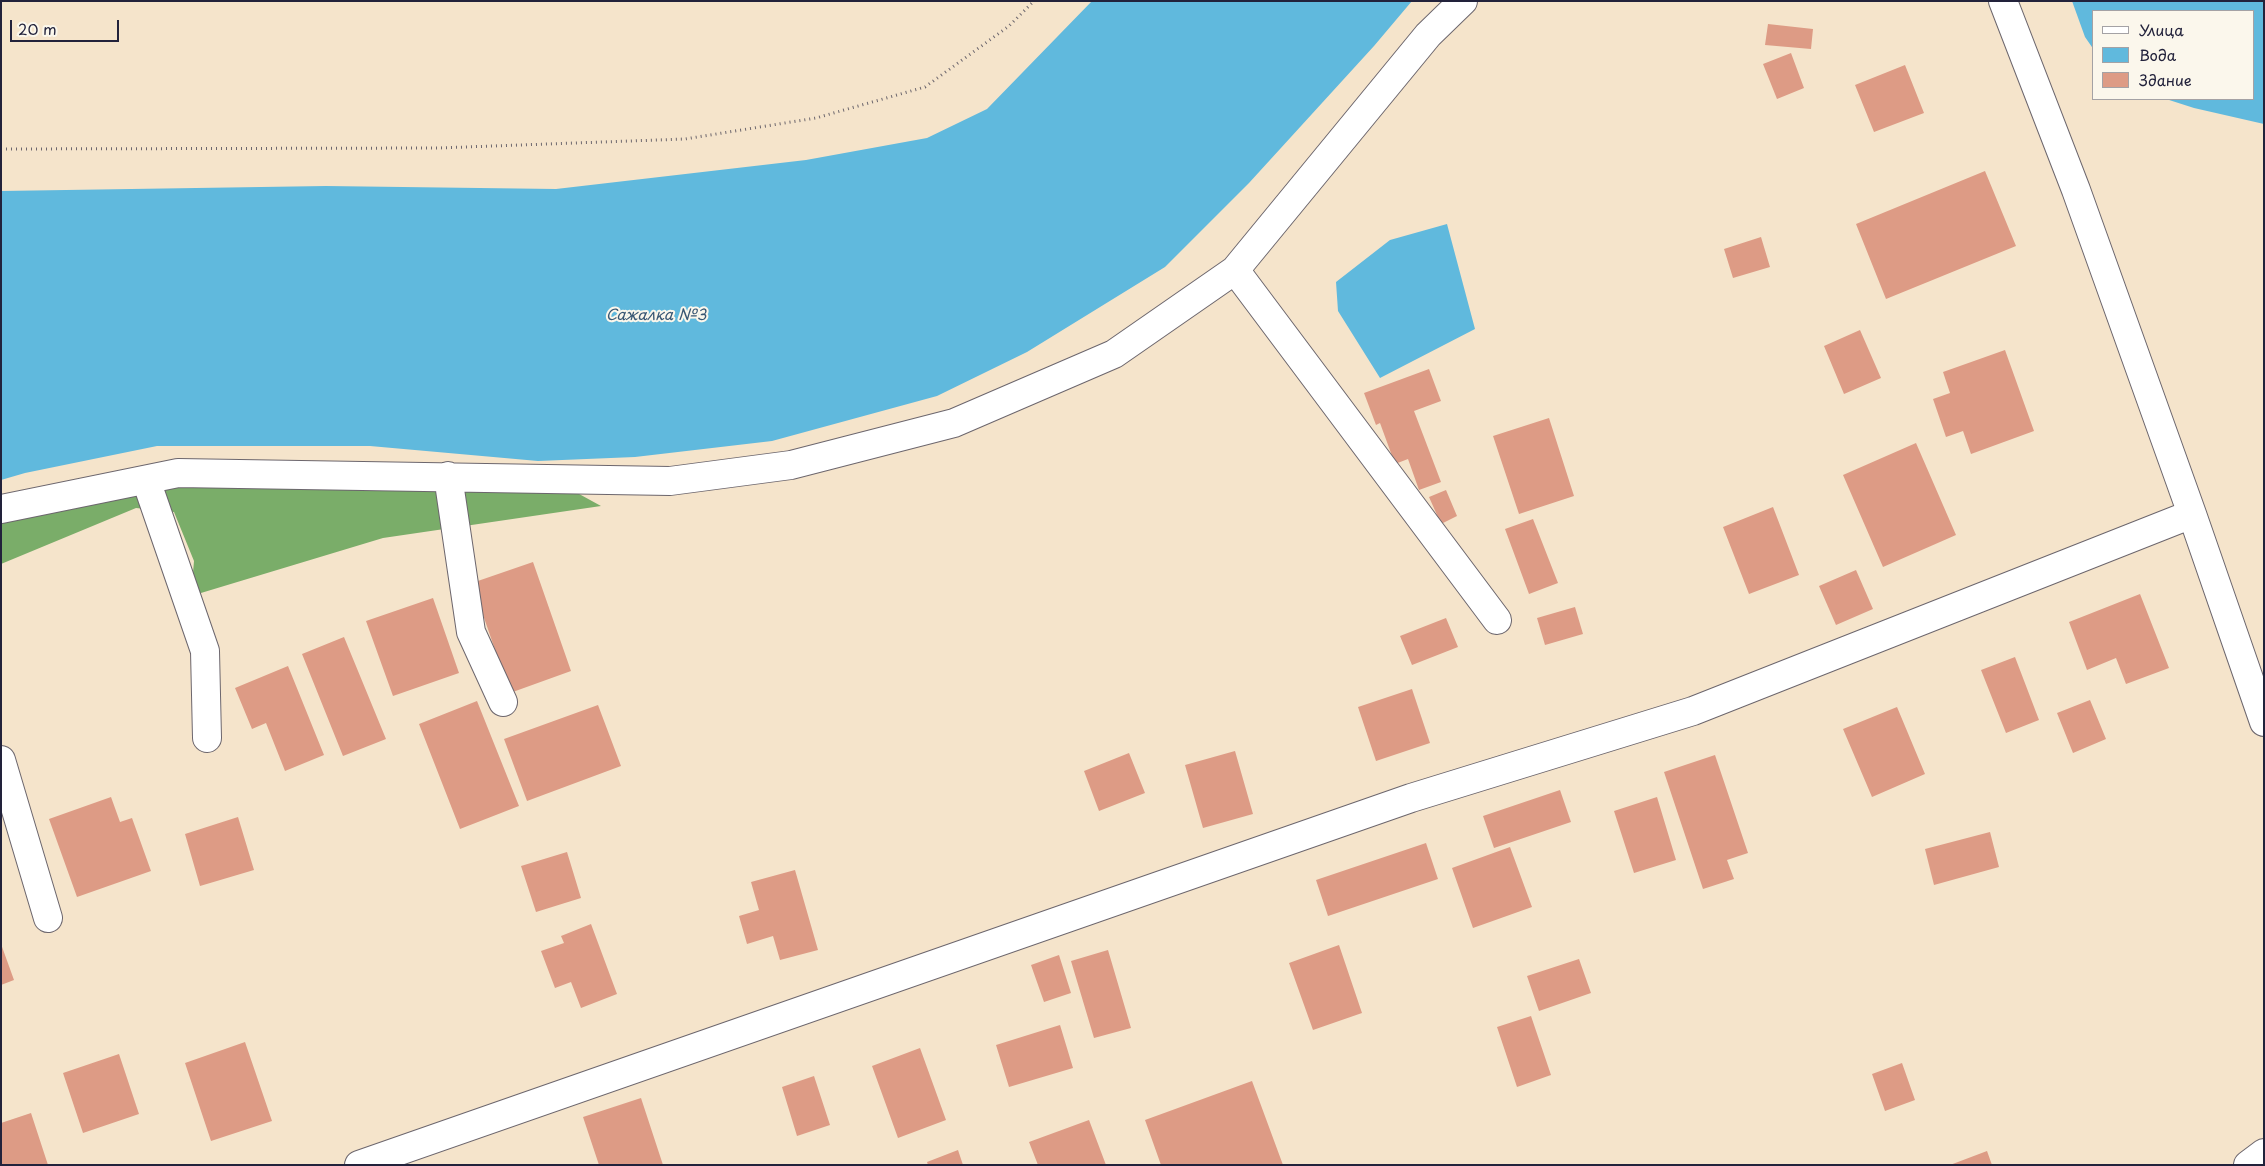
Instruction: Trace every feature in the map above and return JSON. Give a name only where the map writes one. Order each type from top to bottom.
[{"type":"street","points":[[1,509],[178,473],[670,481],[791,465],[954,423],[1114,354],[1235,270],[1428,35],[1463,1]]},
{"type":"street","points":[[2003,1],[2076,190],[2264,722]]},
{"type":"street","points":[[1235,270],[1496,620]]},
{"type":"street","points":[[448,476],[471,632],[503,702]]},
{"type":"street","points":[[146,480],[205,651],[207,738]]},
{"type":"street","points":[[359,1165],[1410,798],[1693,711],[2192,514]]},
{"type":"street","points":[[1,760],[48,918]]},
{"type":"street","points":[[2248,1165],[2264,1153]]},
{"type":"path","points":[[1,149],[438,148],[685,139],[816,118],[925,87],[1009,26],[1034,1]]},
{"type":"green space","points":[[135,483],[570,489],[601,506],[383,538],[191,596],[194,561],[174,512],[136,508],[1,564],[1,521]]},
{"type":"water","name":"Сажалка №3","points":[[1092,1],[1412,1],[1374,46],[1249,183],[1165,267],[1027,352],[937,396],[772,441],[635,457],[538,461],[370,446],[157,446],[25,473],[1,480],[1,191],[326,186],[556,189],[806,160],[927,138],[987,109]]},
{"type":"water","points":[[2072,1],[2264,1],[2264,124],[2194,108],[2169,100],[2255,100],[2255,10],[2092,10],[2092,47],[2085,37]]},
{"type":"water","points":[[1447,224],[1475,329],[1380,378],[1338,311],[1336,282],[1390,240]]},
{"type":"building","points":[[1768,24],[1813,29],[1811,49],[1765,45]]},
{"type":"building","points":[[1791,53],[1804,88],[1777,99],[1763,64]]},
{"type":"building","points":[[1905,65],[1924,113],[1874,132],[1855,85]]},
{"type":"building","points":[[1985,171],[2016,246],[1886,299],[1856,224]]},
{"type":"building","points":[[1761,237],[1770,267],[1733,278],[1724,249]]},
{"type":"building","points":[[1860,330],[1881,378],[1844,394],[1824,346]]},
{"type":"building","points":[[2005,350],[2034,431],[1971,454],[1963,431],[1946,437],[1933,399],[1950,393],[1943,372]]},
{"type":"building","points":[[1429,369],[1441,401],[1414,411],[1441,482],[1419,490],[1408,459],[1395,464],[1380,423],[1376,425],[1364,393]]},
{"type":"building","points":[[1549,418],[1574,496],[1519,514],[1493,436]]},
{"type":"building","points":[[1916,443],[1956,535],[1883,567],[1843,475]]},
{"type":"building","points":[[1446,490],[1457,516],[1441,524],[1429,497]]},
{"type":"building","points":[[1773,507],[1799,575],[1749,594],[1723,527]]},
{"type":"building","points":[[1533,519],[1558,583],[1529,594],[1505,529]]},
{"type":"building","points":[[533,562],[571,671],[510,693],[472,583]]},
{"type":"building","points":[[1856,570],[1873,609],[1836,625],[1819,586]]},
{"type":"building","points":[[2140,594],[2169,668],[2126,684],[2116,658],[2087,670],[2069,622]]},
{"type":"building","points":[[433,598],[459,673],[393,696],[366,621]]},
{"type":"building","points":[[1575,607],[1583,634],[1545,645],[1537,618]]},
{"type":"building","points":[[1446,618],[1458,647],[1412,665],[1400,636]]},
{"type":"building","points":[[344,637],[386,739],[343,756],[302,654]]},
{"type":"building","points":[[2015,657],[2039,720],[2006,733],[1981,670]]},
{"type":"building","points":[[288,666],[324,755],[285,771],[266,723],[252,729],[235,688]]},
{"type":"building","points":[[1412,689],[1430,743],[1376,761],[1358,707]]},
{"type":"building","points":[[2090,700],[2106,739],[2073,753],[2057,713]]},
{"type":"building","points":[[477,701],[519,806],[460,829],[419,724]]},
{"type":"building","points":[[598,705],[621,766],[527,801],[504,739]]},
{"type":"building","points":[[1897,707],[1925,774],[1872,797],[1843,729]]},
{"type":"building","points":[[1235,751],[1253,814],[1203,828],[1185,765]]},
{"type":"building","points":[[1129,753],[1145,793],[1099,811],[1084,771]]},
{"type":"building","points":[[1715,755],[1748,853],[1727,860],[1734,879],[1703,889],[1664,772]]},
{"type":"building","points":[[1560,790],[1571,822],[1494,848],[1483,816]]},
{"type":"building","points":[[111,797],[120,822],[132,818],[151,871],[77,897],[49,819]]},
{"type":"building","points":[[1657,797],[1676,860],[1634,873],[1614,811]]},
{"type":"building","points":[[238,817],[254,870],[200,886],[185,834]]},
{"type":"building","points":[[1990,832],[1999,867],[1934,885],[1925,849]]},
{"type":"building","points":[[1426,843],[1438,879],[1328,916],[1316,880]]},
{"type":"building","points":[[1510,847],[1532,907],[1473,928],[1452,868]]},
{"type":"building","points":[[567,852],[581,898],[536,912],[521,866]]},
{"type":"building","points":[[795,870],[818,950],[780,960],[773,936],[747,944],[739,916],[759,910],[751,882]]},
{"type":"building","points":[[591,924],[617,994],[581,1008],[571,982],[555,988],[541,951],[564,943],[561,936]]},
{"type":"building","points":[[1,944],[14,980],[1,985]]},
{"type":"building","points":[[1339,945],[1362,1013],[1313,1030],[1289,963]]},
{"type":"building","points":[[1108,950],[1131,1028],[1094,1038],[1071,961]]},
{"type":"building","points":[[1059,955],[1071,993],[1044,1002],[1031,965]]},
{"type":"building","points":[[1579,959],[1591,993],[1539,1011],[1527,976]]},
{"type":"building","points":[[1531,1016],[1551,1075],[1517,1087],[1497,1027]]},
{"type":"building","points":[[1060,1025],[1073,1068],[1009,1087],[996,1045]]},
{"type":"building","points":[[245,1042],[272,1121],[211,1141],[185,1063]]},
{"type":"building","points":[[920,1048],[946,1120],[898,1138],[872,1066]]},
{"type":"building","points":[[119,1054],[139,1114],[83,1133],[63,1073]]},
{"type":"building","points":[[1902,1063],[1915,1100],[1885,1111],[1872,1074]]},
{"type":"building","points":[[814,1076],[830,1125],[797,1136],[782,1087]]},
{"type":"building","points":[[1252,1081],[1283,1165],[1161,1165],[1145,1120]]},
{"type":"building","points":[[641,1098],[663,1165],[599,1165],[583,1117]]},
{"type":"building","points":[[31,1113],[48,1165],[1,1165],[1,1123]]},
{"type":"building","points":[[1089,1120],[1106,1165],[1038,1165],[1029,1142]]},
{"type":"building","points":[[958,1150],[963,1165],[928,1165],[927,1162]]},
{"type":"building","points":[[1987,1151],[1992,1165],[1950,1165]]}]
